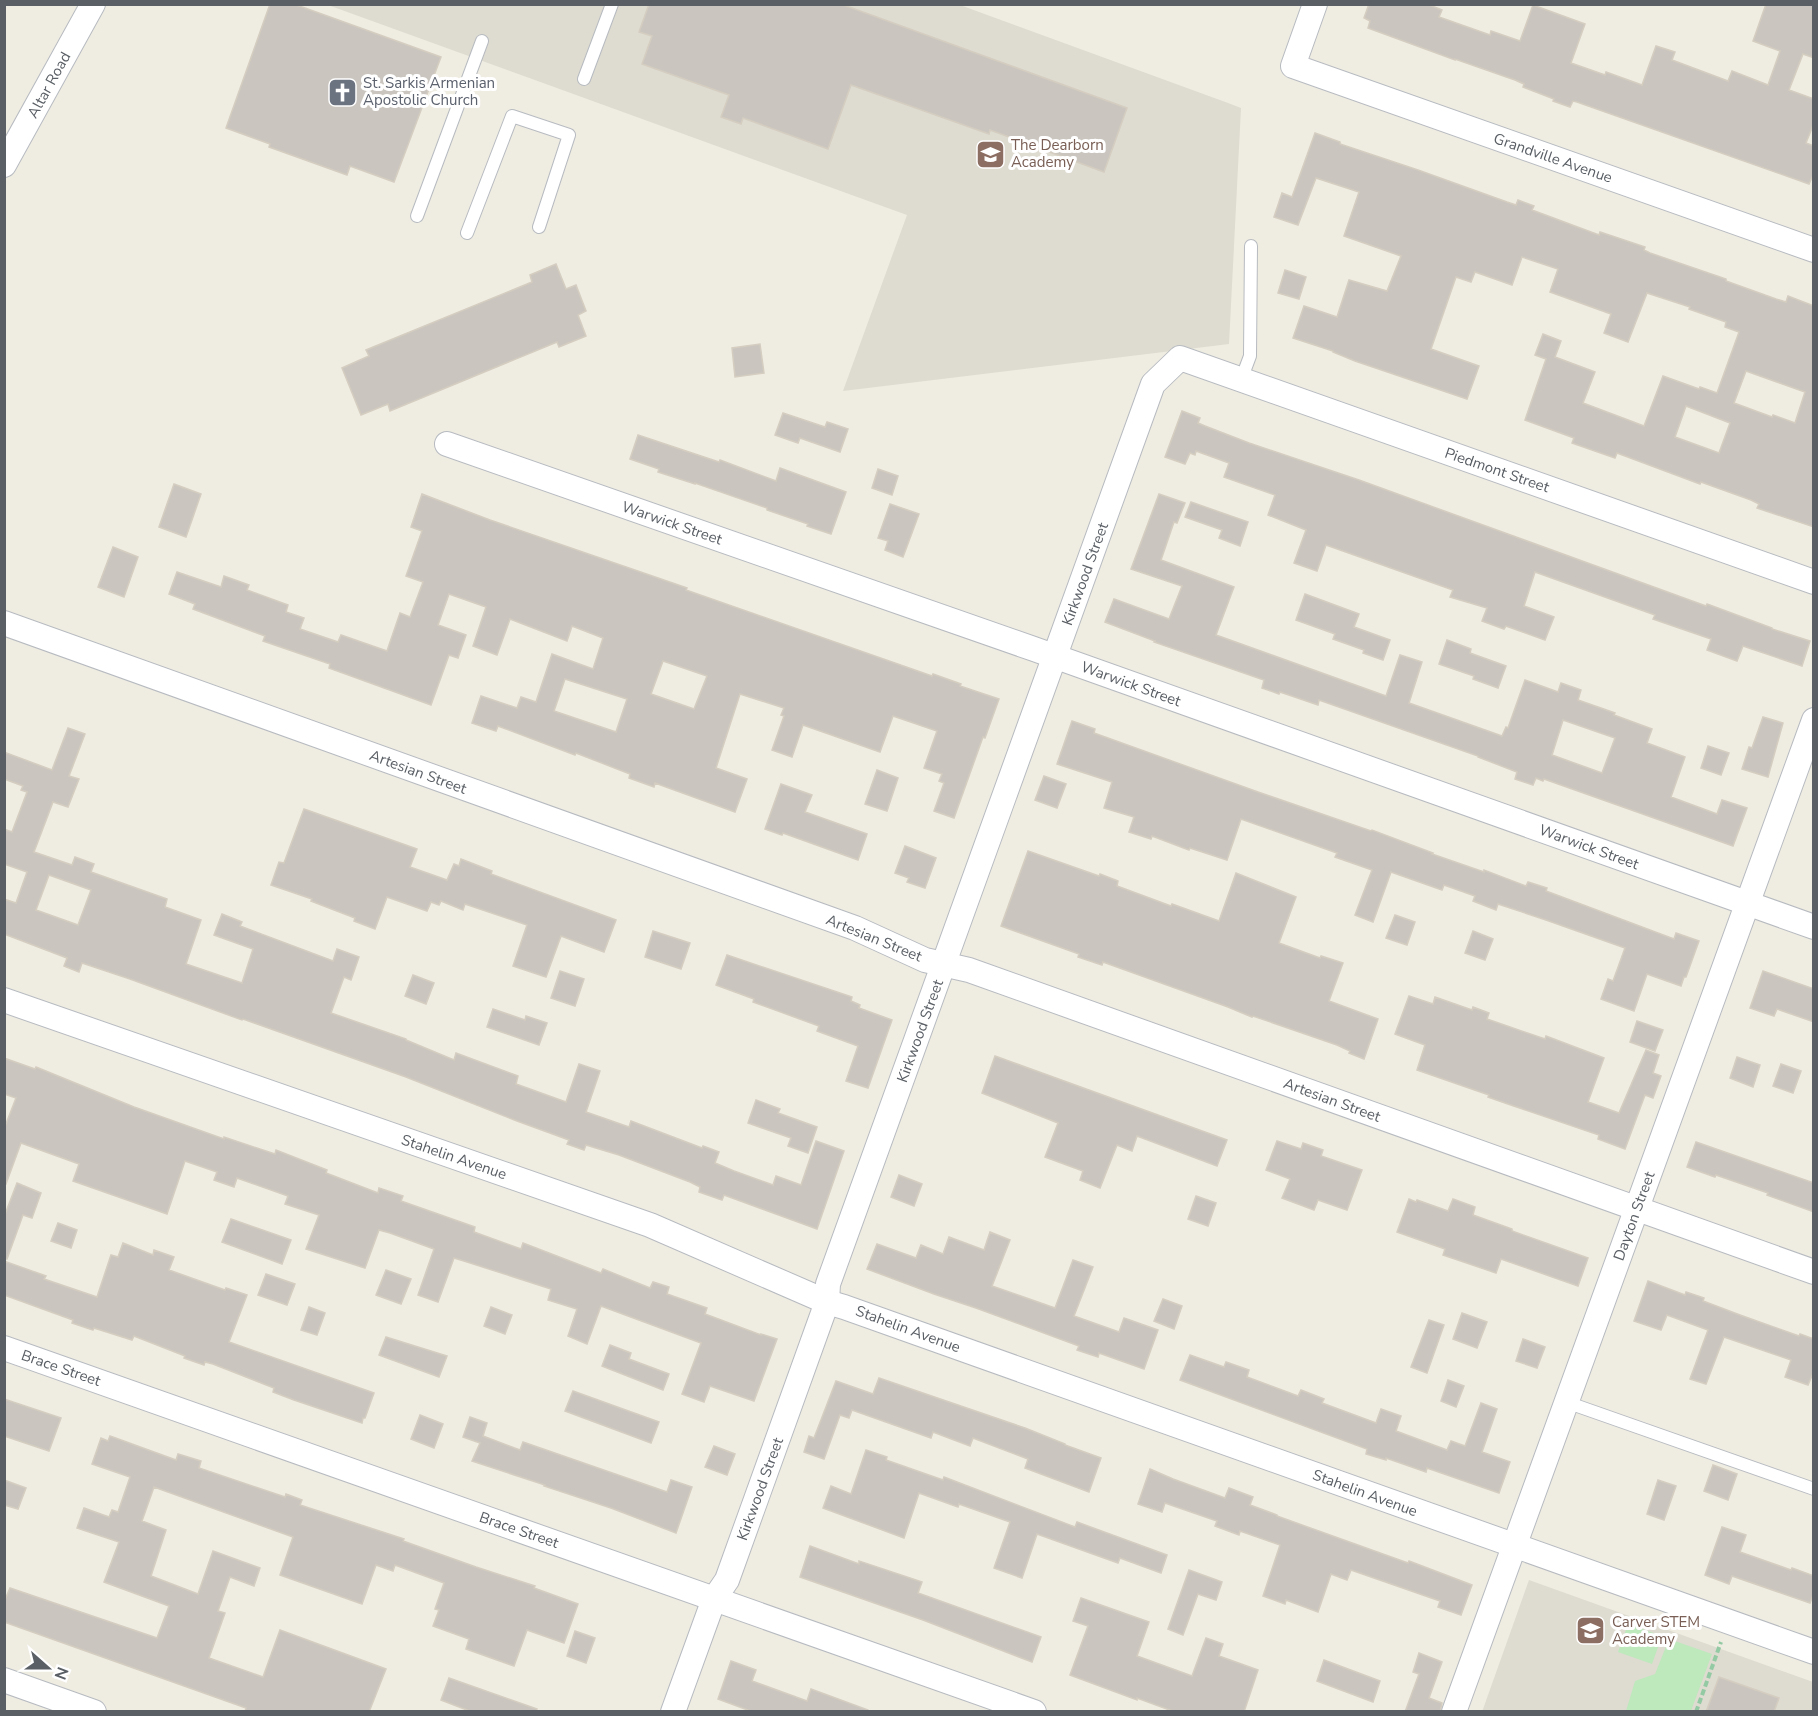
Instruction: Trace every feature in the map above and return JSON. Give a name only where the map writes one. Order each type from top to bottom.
[{"type":"street","name":"Altar Road","points":[[4,165],[93,4]]},
{"type":"street","name":"Grandville Avenue","points":[[1315,4],[1293,66],[1814,250]]},
{"type":"street","name":"Piedmont Street","points":[[1180,358],[1814,582]]},
{"type":"street","name":"Kirkwood Street","points":[[673,1712],[714,1599],[727,1580],[827,1302],[828,1284],[1153,384],[1180,358]]},
{"type":"street","name":"Warwick Street","points":[[447,444],[1056,657],[1814,927]]},
{"type":"street","name":"Artesian Street","points":[[4,623],[855,928],[925,960],[969,970],[1814,1272]]},
{"type":"street","name":"Dayton Street","points":[[1454,1712],[1814,720]]},
{"type":"street","name":"Stahelin Avenue","points":[[4,1000],[650,1225],[827,1302],[844,1306],[1814,1652]]},
{"type":"street","name":"Brace Street","points":[[4,1348],[1034,1712]]},
{"type":"street","points":[[4,1680],[94,1712]]},
{"type":"lane","points":[[584,79],[612,4]]},
{"type":"lane","points":[[417,216],[482,41]]},
{"type":"lane","points":[[467,233],[512,116],[569,135],[539,227]]},
{"type":"lane","points":[[1241,380],[1250,356],[1251,246]]},
{"type":"lane","points":[[1566,1401],[1814,1489]]},
{"type":"path","points":[[1696,1712],[1728,1622]]},
{"type":"shaded area","name":"The Dearborn Academy","points":[[328,5],[960,5],[1228,103],[1241,108],[1229,344],[843,391],[907,215]]},
{"type":"shaded area","name":"Carver STEM Academy","points":[[1529,1580],[1813,1682],[1813,1711],[1482,1712]]},
{"type":"green space","points":[[1628,1624],[1662,1636],[1652,1664],[1618,1652]]},
{"type":"green space","points":[[1669,1639],[1712,1654],[1691,1711],[1626,1711],[1635,1681],[1655,1674]]},
{"type":"building","name":"St. Sarkis Armenian Apostolic Church","points":[[270,4],[294,4],[441,57],[394,182],[350,166],[347,175],[269,147],[270,144],[226,128]]},
{"type":"building","name":"The Dearborn Academy","points":[[649,4],[841,4],[1127,108],[1104,172],[990,130],[989,134],[851,85],[828,149],[743,118],[741,124],[721,117],[729,95],[642,64],[652,36],[639,32]]},
{"type":"building","points":[[1369,4],[1427,4],[1442,10],[1439,17],[1490,35],[1491,31],[1520,41],[1533,5],[1585,24],[1571,63],[1605,75],[1606,72],[1642,85],[1656,46],[1675,52],[1672,60],[1728,81],[1732,71],[1768,85],[1780,51],[1753,41],[1766,4],[1814,4],[1814,58],[1803,54],[1789,90],[1814,99],[1814,123],[1806,143],[1814,146],[1814,173],[1809,184],[1577,102],[1573,101],[1570,107],[1553,101],[1554,99],[1523,87],[1524,84],[1515,80],[1368,28],[1370,21],[1364,18]]},
{"type":"building","points":[[1315,133],[1340,142],[1340,144],[1516,205],[1518,200],[1534,206],[1532,210],[1599,235],[1600,232],[1645,247],[1644,250],[1650,253],[1776,299],[1786,302],[1788,296],[1814,306],[1814,527],[1757,508],[1759,504],[1751,500],[1701,482],[1700,484],[1617,453],[1615,458],[1572,443],[1574,438],[1525,420],[1546,359],[1535,355],[1543,334],[1561,341],[1555,357],[1595,372],[1583,403],[1644,426],[1663,376],[1717,393],[1739,332],[1725,327],[1726,322],[1647,293],[1628,342],[1604,333],[1611,314],[1550,292],[1558,269],[1522,257],[1512,285],[1475,272],[1471,282],[1456,277],[1431,349],[1479,366],[1467,399],[1293,338],[1304,306],[1337,317],[1349,280],[1387,291],[1401,256],[1344,236],[1359,192],[1316,178],[1298,225],[1274,217],[1282,193],[1292,197]],"holes":[[[1746,371],[1805,392],[1795,423],[1734,403]],[[1686,406],[1730,423],[1719,453],[1675,437]]]},
{"type":"building","points":[[556,264],[566,289],[576,285],[586,311],[578,315],[586,336],[559,347],[557,342],[390,411],[388,404],[361,415],[342,368],[369,356],[366,350],[532,282],[530,275]]},
{"type":"building","points":[[1285,270],[1306,277],[1299,299],[1278,293]]},
{"type":"building","points":[[760,344],[764,373],[735,377],[732,348]]},
{"type":"building","points":[[1182,411],[1200,418],[1198,423],[1249,443],[1810,641],[1802,666],[1743,646],[1737,661],[1707,650],[1711,639],[1653,619],[1655,615],[1535,572],[1524,606],[1554,617],[1545,640],[1506,626],[1504,629],[1482,621],[1487,608],[1450,597],[1453,590],[1326,545],[1317,571],[1294,563],[1306,530],[1268,515],[1275,495],[1224,477],[1229,463],[1196,451],[1195,455],[1190,453],[1185,464],[1165,457]]},
{"type":"building","points":[[783,413],[825,427],[827,422],[848,429],[840,452],[800,438],[798,443],[775,435]]},
{"type":"building","points":[[638,435],[719,462],[720,460],[776,481],[780,468],[846,492],[831,534],[767,510],[767,508],[658,472],[659,469],[630,459]]},
{"type":"building","points":[[878,469],[898,476],[892,495],[872,488]]},
{"type":"building","points":[[174,484],[201,494],[186,537],[159,527]]},
{"type":"building","points":[[422,494],[687,588],[686,590],[932,676],[933,674],[999,699],[954,818],[934,811],[944,783],[939,781],[942,774],[924,768],[937,731],[893,716],[880,752],[803,725],[792,757],[772,750],[784,716],[781,715],[784,708],[740,694],[716,768],[747,779],[735,812],[655,783],[654,787],[629,778],[630,774],[498,726],[496,731],[472,723],[481,696],[517,708],[521,697],[536,702],[552,654],[593,669],[603,638],[572,626],[567,641],[510,619],[497,655],[473,646],[486,607],[449,594],[438,625],[466,635],[458,658],[449,655],[431,705],[329,668],[330,664],[263,641],[265,636],[193,609],[195,604],[169,594],[177,572],[221,587],[224,576],[249,585],[247,590],[288,605],[286,612],[304,618],[300,629],[338,642],[341,635],[387,651],[400,613],[410,617],[423,582],[406,576],[422,531],[411,527]],"holes":[[[663,661],[707,676],[694,709],[651,694]],[[565,679],[627,699],[616,732],[554,711]]]},
{"type":"building","points":[[1159,494],[1185,503],[1177,523],[1174,522],[1161,560],[1234,587],[1216,635],[1386,696],[1400,655],[1422,662],[1409,703],[1502,736],[1506,727],[1508,728],[1525,680],[1558,692],[1561,683],[1581,690],[1578,700],[1652,729],[1647,743],[1685,757],[1671,797],[1717,814],[1722,800],[1747,808],[1733,846],[1544,779],[1543,781],[1536,778],[1533,785],[1515,779],[1517,772],[1478,756],[1319,700],[1318,705],[1262,688],[1264,680],[1154,642],[1105,622],[1114,599],[1169,619],[1182,586],[1131,569]],"holes":[[[1563,720],[1615,738],[1602,773],[1552,755]]]},
{"type":"building","points":[[1191,502],[1248,522],[1240,546],[1219,538],[1222,530],[1185,517]]},
{"type":"building","points":[[890,504],[919,514],[903,557],[885,550],[888,541],[878,538]]},
{"type":"building","points":[[113,547],[138,557],[124,597],[98,587]]},
{"type":"building","points":[[1305,594],[1359,614],[1354,627],[1390,640],[1383,660],[1363,653],[1364,650],[1333,639],[1335,634],[1296,620]]},
{"type":"building","points":[[1447,640],[1471,649],[1470,653],[1506,666],[1498,688],[1473,679],[1474,676],[1439,664]]},
{"type":"building","points":[[1763,717],[1783,723],[1768,777],[1742,769]]},
{"type":"building","points":[[1072,721],[1095,729],[1094,733],[1372,830],[1432,854],[1526,886],[1528,882],[1547,888],[1546,891],[1674,939],[1676,933],[1699,941],[1686,977],[1681,986],[1647,974],[1634,1011],[1601,999],[1608,979],[1613,981],[1625,948],[1498,904],[1496,910],[1473,901],[1475,896],[1444,885],[1442,890],[1391,872],[1373,922],[1355,915],[1372,870],[1335,857],[1337,853],[1241,819],[1227,860],[1190,848],[1189,850],[1152,836],[1151,839],[1129,832],[1134,817],[1104,808],[1112,782],[1057,764]]},
{"type":"building","points":[[68,728],[85,734],[69,776],[79,779],[68,807],[53,802],[34,852],[72,865],[75,857],[94,864],[91,872],[167,899],[165,907],[201,920],[186,964],[242,983],[253,949],[214,935],[222,914],[242,922],[240,926],[333,961],[337,949],[359,957],[351,980],[344,977],[331,1013],[406,1039],[454,1060],[456,1053],[518,1076],[516,1084],[566,1102],[579,1064],[600,1071],[586,1112],[629,1127],[631,1121],[702,1148],[703,1146],[719,1152],[715,1163],[734,1171],[773,1185],[776,1176],[801,1185],[816,1141],[844,1151],[817,1229],[724,1195],[722,1200],[699,1192],[700,1187],[690,1182],[619,1155],[586,1145],[584,1150],[567,1144],[569,1140],[406,1077],[130,979],[82,963],[79,972],[64,966],[67,958],[4,934],[4,899],[16,903],[27,872],[4,864],[4,829],[12,832],[27,792],[21,790],[23,786],[4,779],[4,752],[52,770]],"holes":[[[49,875],[91,890],[78,925],[36,910]]]},
{"type":"building","points":[[1708,746],[1729,753],[1721,775],[1701,768]]},
{"type":"building","points":[[877,770],[898,778],[887,811],[865,804]]},
{"type":"building","points":[[1044,776],[1066,784],[1057,808],[1035,800]]},
{"type":"building","points":[[781,784],[812,795],[805,812],[867,834],[858,860],[783,833],[782,835],[765,829]]},
{"type":"building","points":[[304,809],[417,849],[410,867],[447,880],[454,864],[459,866],[461,859],[492,871],[491,874],[616,920],[604,952],[561,936],[546,977],[513,966],[527,925],[465,904],[463,910],[441,901],[439,905],[431,902],[427,911],[387,897],[375,929],[354,921],[355,918],[311,901],[312,899],[271,885],[279,862],[284,863]]},
{"type":"building","points":[[905,846],[936,858],[925,888],[907,882],[909,878],[895,873]]},
{"type":"building","points":[[1028,851],[1099,876],[1100,874],[1118,881],[1117,886],[1219,921],[1236,873],[1296,897],[1279,943],[1320,958],[1321,956],[1343,963],[1329,1001],[1378,1019],[1364,1059],[1337,1045],[1252,1017],[1103,962],[1102,965],[1078,957],[1079,954],[1001,926]]},
{"type":"building","points":[[1395,915],[1415,922],[1407,945],[1386,938]]},
{"type":"building","points":[[653,931],[690,943],[681,969],[645,957]]},
{"type":"building","points":[[1473,931],[1493,939],[1485,960],[1465,953]]},
{"type":"building","points":[[727,955],[852,997],[851,1001],[860,1005],[859,1008],[892,1020],[868,1088],[846,1081],[858,1046],[817,1031],[819,1026],[753,1002],[754,999],[716,985]]},
{"type":"building","points":[[560,971],[584,979],[575,1006],[551,998]]},
{"type":"building","points":[[1763,971],[1814,989],[1814,1022],[1777,1009],[1774,1016],[1750,1008]]},
{"type":"building","points":[[413,975],[434,983],[426,1004],[405,996]]},
{"type":"building","points":[[1409,996],[1433,1004],[1435,997],[1472,1010],[1473,1007],[1489,1013],[1487,1019],[1545,1039],[1546,1036],[1604,1058],[1588,1102],[1619,1113],[1646,1050],[1659,1055],[1653,1073],[1661,1076],[1653,1098],[1645,1095],[1625,1149],[1598,1139],[1599,1135],[1417,1070],[1425,1045],[1395,1034]]},
{"type":"building","points":[[493,1009],[525,1020],[526,1016],[547,1023],[539,1045],[487,1027]]},
{"type":"building","points":[[1637,1021],[1663,1030],[1655,1051],[1630,1042]]},
{"type":"building","points":[[995,1056],[1227,1140],[1217,1166],[1137,1136],[1132,1151],[1117,1145],[1100,1188],[1080,1180],[1083,1171],[1045,1157],[1058,1123],[982,1093]]},
{"type":"building","points":[[1737,1057],[1760,1065],[1753,1087],[1730,1078]]},
{"type":"building","points":[[4,1058],[35,1069],[36,1067],[134,1107],[224,1139],[224,1137],[275,1154],[276,1150],[378,1193],[379,1188],[403,1196],[401,1201],[475,1227],[474,1232],[521,1249],[523,1243],[601,1273],[603,1269],[650,1288],[653,1282],[669,1287],[667,1294],[707,1308],[705,1314],[777,1339],[754,1401],[710,1386],[704,1402],[682,1394],[701,1343],[601,1306],[587,1344],[568,1336],[577,1309],[548,1300],[551,1289],[464,1261],[454,1258],[438,1302],[418,1295],[434,1249],[390,1233],[379,1230],[365,1268],[306,1249],[319,1215],[285,1204],[288,1196],[237,1178],[234,1187],[214,1180],[217,1172],[185,1161],[167,1214],[73,1181],[79,1164],[21,1143],[6,1184],[4,1183],[4,1129],[16,1098],[4,1094]]},
{"type":"building","points":[[1781,1064],[1801,1071],[1793,1093],[1773,1086]]},
{"type":"building","points":[[756,1100],[780,1109],[778,1113],[817,1127],[808,1153],[788,1146],[791,1138],[748,1123]]},
{"type":"building","points":[[1277,1141],[1301,1149],[1303,1143],[1323,1150],[1321,1156],[1362,1170],[1347,1210],[1318,1200],[1314,1210],[1282,1198],[1290,1179],[1266,1170]]},
{"type":"building","points":[[1696,1142],[1814,1183],[1814,1212],[1767,1195],[1768,1193],[1687,1167]]},
{"type":"building","points":[[899,1175],[922,1184],[914,1206],[891,1197]]},
{"type":"building","points":[[17,1183],[41,1193],[32,1218],[23,1215],[7,1259],[4,1259],[4,1217]]},
{"type":"building","points":[[1196,1196],[1216,1203],[1208,1226],[1188,1219]]},
{"type":"building","points":[[1409,1199],[1448,1211],[1453,1199],[1475,1207],[1473,1215],[1588,1258],[1578,1286],[1501,1259],[1496,1273],[1443,1255],[1445,1249],[1397,1232]]},
{"type":"building","points":[[231,1219],[291,1240],[282,1264],[222,1242]]},
{"type":"building","points":[[58,1223],[77,1230],[71,1248],[51,1241]]},
{"type":"building","points":[[990,1232],[1010,1240],[992,1286],[1055,1308],[1073,1260],[1093,1267],[1074,1316],[1119,1332],[1124,1318],[1158,1330],[1144,1369],[1099,1353],[1098,1357],[1077,1350],[1079,1346],[867,1269],[877,1244],[916,1258],[921,1245],[943,1254],[949,1237],[984,1250]]},
{"type":"building","points":[[123,1243],[153,1255],[154,1250],[174,1257],[169,1270],[225,1290],[226,1288],[247,1295],[229,1342],[374,1393],[362,1423],[273,1392],[274,1388],[213,1364],[205,1362],[204,1365],[184,1358],[185,1356],[134,1336],[132,1340],[94,1328],[93,1330],[72,1323],[73,1320],[4,1295],[4,1261],[46,1276],[44,1279],[97,1297],[111,1255],[118,1257]]},
{"type":"building","points":[[386,1270],[411,1279],[401,1304],[376,1295]]},
{"type":"building","points":[[266,1274],[295,1284],[287,1305],[258,1295]]},
{"type":"building","points":[[1648,1281],[1685,1295],[1686,1292],[1704,1298],[1703,1301],[1740,1315],[1814,1339],[1814,1371],[1808,1385],[1785,1377],[1791,1360],[1724,1337],[1706,1384],[1690,1379],[1708,1330],[1667,1315],[1661,1330],[1634,1321]]},
{"type":"building","points":[[1163,1299],[1182,1306],[1174,1329],[1154,1321]]},
{"type":"building","points":[[309,1307],[325,1313],[317,1335],[301,1330]]},
{"type":"building","points":[[491,1307],[512,1315],[505,1334],[484,1326]]},
{"type":"building","points":[[1462,1313],[1487,1322],[1477,1348],[1453,1339]]},
{"type":"building","points":[[1429,1320],[1444,1325],[1427,1373],[1411,1367]]},
{"type":"building","points":[[386,1337],[447,1356],[439,1377],[379,1355]]},
{"type":"building","points":[[1523,1339],[1545,1347],[1537,1368],[1516,1361]]},
{"type":"building","points":[[610,1345],[631,1353],[629,1359],[669,1374],[663,1390],[602,1366]]},
{"type":"building","points":[[1190,1355],[1224,1367],[1226,1362],[1249,1370],[1247,1377],[1298,1396],[1301,1390],[1324,1399],[1322,1403],[1376,1423],[1381,1409],[1401,1416],[1396,1431],[1447,1450],[1451,1441],[1465,1446],[1481,1403],[1497,1409],[1482,1452],[1510,1462],[1499,1493],[1427,1468],[1426,1472],[1386,1458],[1386,1460],[1366,1454],[1367,1449],[1180,1380]]},
{"type":"building","points":[[879,1378],[1025,1428],[1101,1458],[1089,1492],[1025,1468],[1028,1459],[973,1438],[970,1446],[933,1432],[931,1438],[852,1410],[849,1418],[840,1415],[824,1459],[804,1452],[809,1436],[814,1438],[836,1381],[873,1394]]},
{"type":"building","points":[[1448,1380],[1464,1386],[1456,1407],[1441,1401]]},
{"type":"building","points":[[573,1391],[659,1422],[651,1443],[565,1411]]},
{"type":"building","points":[[4,1399],[61,1418],[49,1451],[4,1436]]},
{"type":"building","points":[[420,1415],[443,1424],[434,1448],[411,1439]]},
{"type":"building","points":[[470,1417],[487,1423],[483,1436],[520,1450],[523,1442],[667,1492],[671,1480],[692,1487],[676,1533],[611,1508],[472,1461],[480,1443],[463,1437]]},
{"type":"building","points":[[110,1436],[176,1460],[178,1454],[201,1461],[199,1468],[285,1497],[286,1494],[302,1500],[300,1505],[404,1539],[403,1541],[535,1586],[534,1588],[578,1604],[564,1643],[527,1630],[514,1666],[466,1649],[469,1639],[433,1626],[439,1610],[435,1609],[444,1583],[395,1565],[393,1571],[376,1565],[362,1604],[280,1575],[293,1537],[154,1487],[142,1521],[166,1530],[151,1576],[198,1594],[213,1551],[260,1568],[254,1586],[230,1577],[218,1611],[225,1613],[209,1658],[263,1677],[280,1630],[386,1669],[369,1712],[245,1712],[246,1708],[4,1622],[4,1602],[10,1588],[157,1638],[169,1606],[104,1582],[119,1542],[77,1528],[84,1508],[109,1517],[112,1510],[118,1512],[130,1477],[92,1464],[101,1438],[108,1441]]},
{"type":"building","points":[[714,1446],[735,1454],[727,1475],[705,1467]]},
{"type":"building","points":[[866,1450],[887,1457],[886,1460],[943,1480],[944,1477],[1075,1527],[1077,1522],[1167,1555],[1161,1573],[1120,1558],[1118,1563],[1037,1534],[1022,1578],[994,1568],[1010,1522],[919,1493],[904,1538],[823,1508],[831,1486],[851,1494]]},
{"type":"building","points":[[1713,1465],[1737,1474],[1728,1500],[1704,1491]]},
{"type":"building","points":[[1150,1469],[1225,1498],[1229,1488],[1253,1497],[1250,1505],[1277,1516],[1472,1585],[1461,1615],[1438,1607],[1440,1601],[1351,1570],[1347,1580],[1331,1574],[1318,1612],[1286,1600],[1285,1604],[1263,1596],[1280,1545],[1240,1531],[1239,1535],[1215,1526],[1217,1521],[1165,1503],[1162,1512],[1138,1504]]},
{"type":"building","points":[[4,1480],[26,1488],[18,1509],[4,1505]]},
{"type":"building","points":[[1658,1480],[1676,1486],[1664,1520],[1647,1514]]},
{"type":"building","points":[[1722,1527],[1746,1535],[1740,1552],[1814,1576],[1814,1593],[1810,1603],[1732,1576],[1729,1584],[1705,1575]]},
{"type":"building","points":[[810,1546],[859,1564],[859,1561],[922,1582],[918,1593],[1041,1637],[1032,1662],[923,1620],[800,1577]]},
{"type":"building","points":[[1189,1570],[1222,1582],[1216,1600],[1198,1594],[1183,1635],[1168,1629]]},
{"type":"building","points":[[1081,1598],[1149,1622],[1137,1656],[1192,1676],[1206,1638],[1223,1644],[1219,1656],[1258,1670],[1244,1712],[1175,1712],[1070,1675],[1088,1626],[1073,1621]]},
{"type":"building","points":[[575,1631],[595,1638],[586,1663],[567,1656]]},
{"type":"building","points":[[1419,1653],[1442,1662],[1429,1698],[1442,1703],[1440,1712],[1405,1712],[1419,1674],[1413,1672]]},
{"type":"building","points":[[1324,1660],[1380,1681],[1373,1702],[1317,1681]]},
{"type":"building","points":[[731,1661],[756,1670],[752,1681],[807,1701],[811,1689],[868,1710],[868,1712],[753,1712],[718,1699]]},
{"type":"building","points":[[1719,1677],[1779,1698],[1774,1712],[1706,1712]]},
{"type":"building","points":[[449,1678],[537,1709],[536,1712],[472,1712],[441,1700]]},
{"type":"place","name":"St. Sarkis Armenian Apostolic Church","points":[[342,92]]},
{"type":"place","name":"The Dearborn Academy","points":[[990,154]]},
{"type":"place","name":"Carver STEM Academy","points":[[1591,1631]]}]
